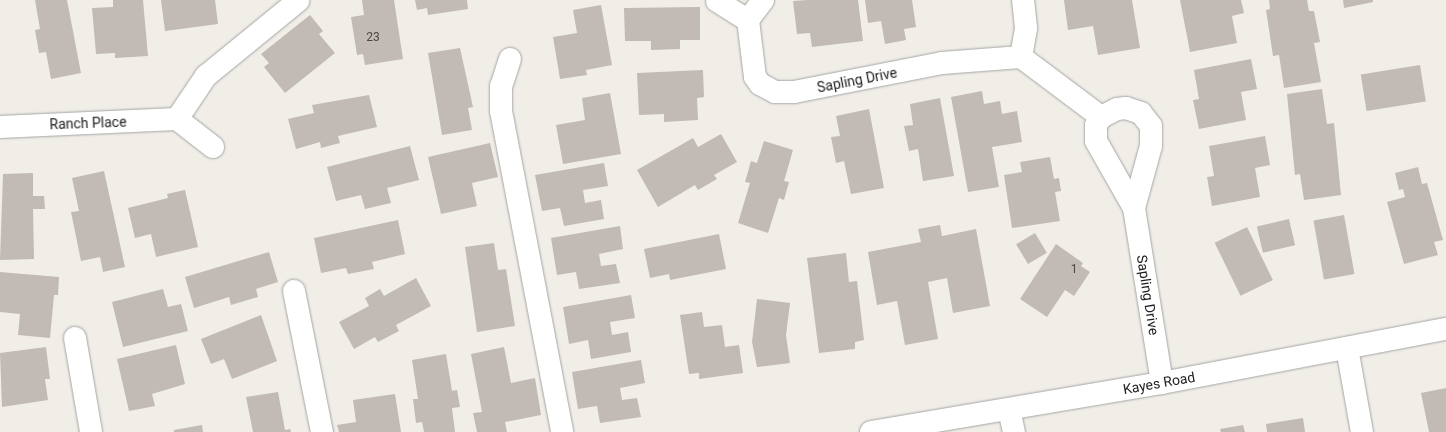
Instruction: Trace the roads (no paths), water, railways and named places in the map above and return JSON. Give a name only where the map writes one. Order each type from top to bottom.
[{"type":"street","points":[[717,1],[748,20],[763,0]]},
{"type":"street","points":[[1023,0],[1026,28],[1021,57],[1101,116]]},
{"type":"street","points":[[213,147],[176,120],[206,76],[298,1]]},
{"type":"street","name":"Sapling Drive","points":[[748,20],[755,77],[767,89],[784,94],[942,63],[1021,57]]},
{"type":"street","points":[[510,59],[501,86],[501,111],[562,432]]},
{"type":"street","name":"Sapling Drive","points":[[1134,208],[1151,146],[1151,126],[1141,113],[1126,108],[1101,116],[1096,125],[1096,141],[1134,208],[1162,383]]},
{"type":"street","name":"Ranch Place","points":[[0,127],[176,120]]},
{"type":"street","points":[[294,291],[322,432]]},
{"type":"street","name":"Kayes Road","points":[[871,432],[1009,410],[1162,383],[1446,329]]},
{"type":"street","points":[[75,338],[91,432]]},
{"type":"street","points":[[1347,348],[1362,432]]},
{"type":"street","points":[[1009,410],[1014,432]]}]
